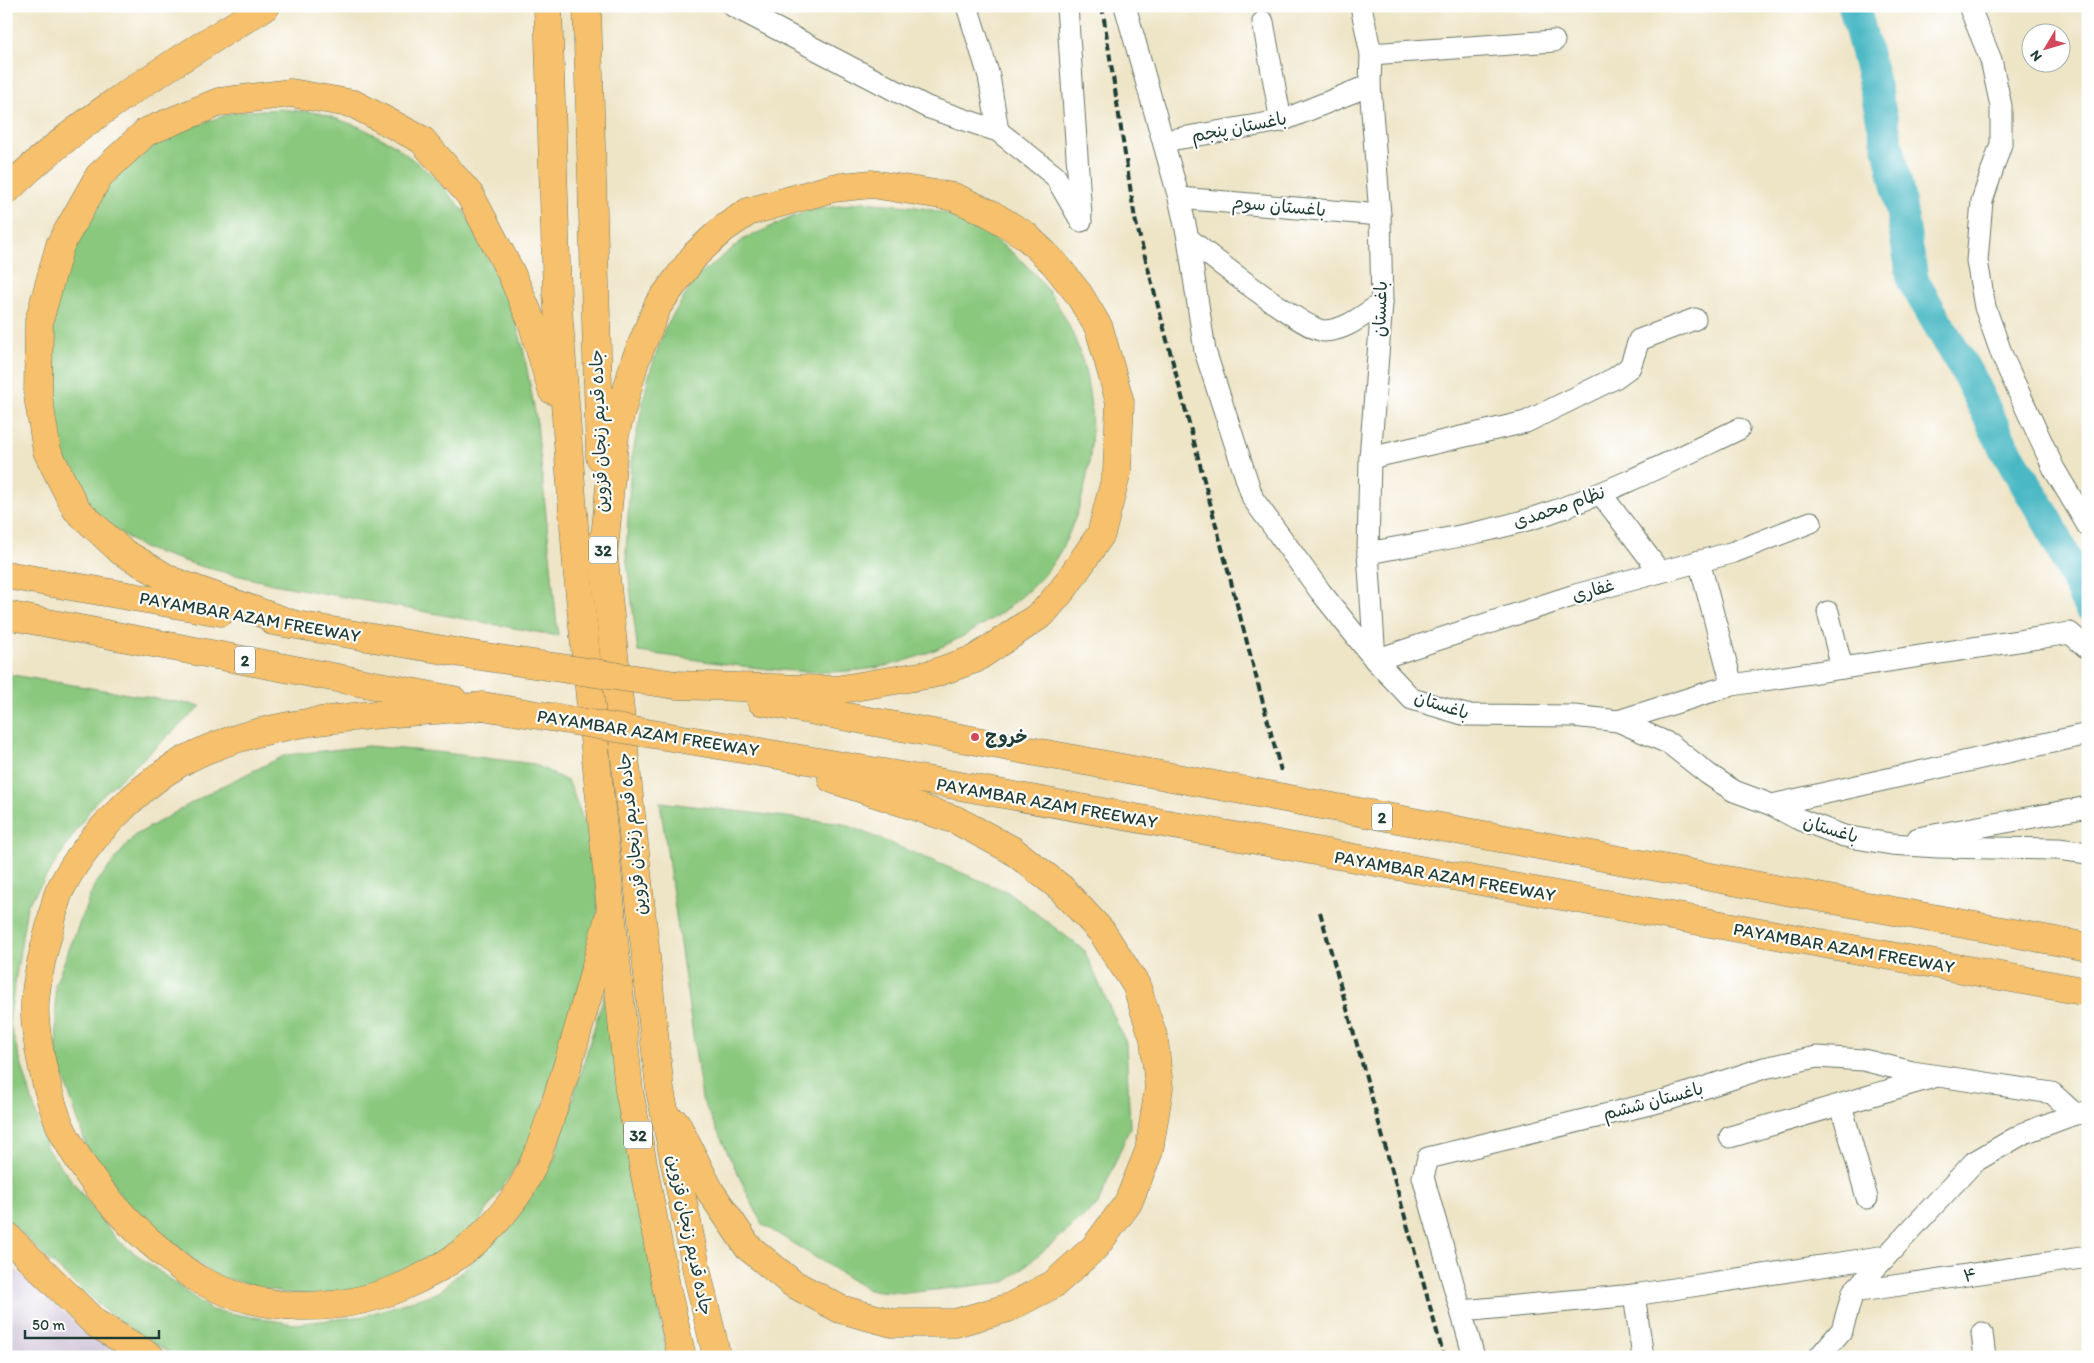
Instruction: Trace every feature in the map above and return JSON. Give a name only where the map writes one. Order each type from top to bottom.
[{"type":"highway","points":[[6,190],[35,162],[137,86],[266,6]]},
{"type":"highway","name":"جاده قدیم زنجان قزوین","points":[[548,6],[557,294],[577,566],[610,910],[629,1090],[666,1286],[682,1357]]},
{"type":"highway","name":"جاده قدیم زنجان قزوین","points":[[587,6],[603,558],[660,1090],[698,1281],[717,1357]]},
{"type":"highway","points":[[292,624],[172,581],[121,550],[76,509],[47,451],[38,396],[39,320],[60,245],[99,176],[146,132],[219,102],[291,93],[354,104],[422,140],[470,195],[511,273],[532,322],[568,445]]},
{"type":"highway","points":[[603,558],[615,434],[635,362],[658,305],[696,254],[723,229],[748,212],[833,188],[872,184],[954,198],[991,214],[1025,235],[1054,262],[1078,293],[1099,328],[1120,402],[1117,472],[1101,534],[1064,588],[1042,614],[975,659],[932,674],[836,690],[676,685]]},
{"type":"highway","name":"PAYAMBAR AZAM FREEWAY","points":[[6,575],[473,655],[676,685],[2088,947]]},
{"type":"highway","name":"PAYAMBAR AZAM FREEWAY","points":[[6,614],[484,706],[959,786],[2088,992]]},
{"type":"highway","points":[[484,706],[299,724],[245,736],[180,763],[135,794],[92,840],[59,893],[43,952],[34,1006],[44,1078],[68,1140],[96,1185],[133,1226],[197,1278],[229,1293],[266,1304],[305,1307],[345,1304],[384,1294],[422,1278],[456,1258],[484,1234],[515,1198],[539,1152],[571,1056],[610,910]]},
{"type":"highway","points":[[660,1090],[710,1191],[748,1247],[792,1283],[840,1310],[892,1323],[955,1323],[1008,1308],[1054,1284],[1096,1247],[1128,1203],[1149,1151],[1159,1088],[1154,1039],[1136,985],[1102,932],[1060,888],[1012,850],[956,820],[728,746]]},
{"type":"highway","points":[[6,1235],[95,1323],[151,1357]]},
{"type":"street","points":[[733,6],[927,106],[998,131],[1055,176],[1081,221],[1067,6]]},
{"type":"street","points":[[966,6],[989,76],[998,131]]},
{"type":"street","points":[[1125,6],[1179,198],[1188,238],[1205,350],[1253,499],[1320,591],[1375,660]]},
{"type":"street","name":"باغستان","points":[[1361,6],[1370,54],[1370,85],[1380,215],[1382,303],[1370,458],[1368,553],[1375,660],[1412,699],[1466,715],[1574,716],[1618,721],[1670,744],[1708,774],[1734,791],[1772,805],[1796,818],[1844,836],[1892,844],[1987,850],[2058,849],[2088,853]]},
{"type":"street","points":[[1968,6],[1991,60],[2001,106],[2001,144],[1982,201],[1978,251],[1985,307],[2003,358],[2050,461],[2088,526]]},
{"type":"street","points":[[1264,22],[1281,121]]},
{"type":"street","points":[[1370,54],[1554,40]]},
{"type":"street","name":"باغستان پنجم","points":[[1164,141],[1281,121],[1370,85]]},
{"type":"street","name":"باغستان سوم","points":[[1179,198],[1380,215]]},
{"type":"street","points":[[1188,238],[1233,275],[1321,331],[1342,330],[1382,303]]},
{"type":"street","points":[[1370,458],[1526,422],[1615,378],[1630,367],[1639,340],[1695,319]]},
{"type":"street","name":"نظام محمدی","points":[[1368,553],[1479,532],[1538,516],[1601,494],[1740,429]]},
{"type":"street","points":[[1601,494],[1660,572]]},
{"type":"street","name":"غفاری","points":[[1375,660],[1572,596],[1734,552],[1811,522]]},
{"type":"street","points":[[1698,562],[1732,685]]},
{"type":"street","points":[[1828,612],[1842,668]]},
{"type":"street","points":[[1618,721],[1732,685],[2070,633],[2088,649]]},
{"type":"street","points":[[1772,805],[2088,734]]},
{"type":"street","points":[[1892,844],[2088,806]]},
{"type":"street","name":"باغستان ششم","points":[[1474,1357],[1423,1177],[1428,1158],[1670,1099],[1764,1068],[1817,1057],[1863,1060],[1940,1076],[2052,1093],[2081,1113]]},
{"type":"street","points":[[1730,1137],[1940,1076]]},
{"type":"street","points":[[1841,1105],[1867,1198]]},
{"type":"street","points":[[1820,1357],[1842,1330],[1853,1292],[1974,1162],[2024,1133],[2081,1113]]},
{"type":"street","points":[[1462,1311],[1634,1295],[1886,1256]]},
{"type":"street","name":"۴","points":[[1853,1292],[2088,1257]]},
{"type":"street","points":[[698,1281],[731,1357]]},
{"type":"street","points":[[1634,1295],[1643,1357]]},
{"type":"street","points":[[1982,1333],[1984,1357]]},
{"type":"shaded area","points":[[6,1261],[69,1316],[125,1357],[6,1357]]},
{"type":"green space","points":[[279,109],[320,113],[360,127],[393,144],[432,175],[464,211],[509,298],[523,348],[537,423],[558,636],[273,584],[203,567],[143,548],[110,526],[87,502],[58,455],[47,356],[63,259],[98,194],[123,168],[152,146],[186,129],[235,112]]},
{"type":"green space","points":[[863,202],[908,206],[942,212],[952,216],[998,242],[1035,275],[1063,314],[1082,358],[1091,405],[1090,454],[1081,502],[1061,550],[1048,570],[1010,606],[962,637],[937,649],[890,665],[861,670],[830,672],[798,671],[765,669],[638,652],[626,554],[631,462],[648,378],[665,328],[696,278],[744,239],[806,211]]},
{"type":"green space","points":[[6,674],[201,706],[95,802],[27,906],[9,1022],[46,1147],[117,1240],[211,1310],[294,1324],[364,1316],[439,1292],[492,1244],[554,1160],[605,992],[667,1357],[176,1357],[109,1314],[41,1253],[6,1217]]},
{"type":"green space","points":[[368,746],[534,764],[569,782],[595,852],[598,910],[592,949],[531,1143],[475,1228],[413,1272],[339,1297],[284,1293],[217,1276],[139,1221],[87,1148],[57,1057],[55,985],[94,886],[134,836],[216,789],[286,755]]},
{"type":"green space","points":[[660,802],[844,824],[1008,892],[1084,950],[1126,1043],[1130,1127],[1097,1206],[1006,1282],[907,1293],[868,1290],[762,1224],[702,1099]]},
{"type":"waterway","points":[[1854,6],[1873,79],[1898,191],[1913,281],[1967,373],[2004,447],[2050,525],[2088,605]]},
{"type":"railway","points":[[1102,6],[1135,219],[1281,771]]},
{"type":"railway","points":[[1320,912],[1444,1357]]},
{"type":"place","name":"خروج","points":[[975,737]]}]
